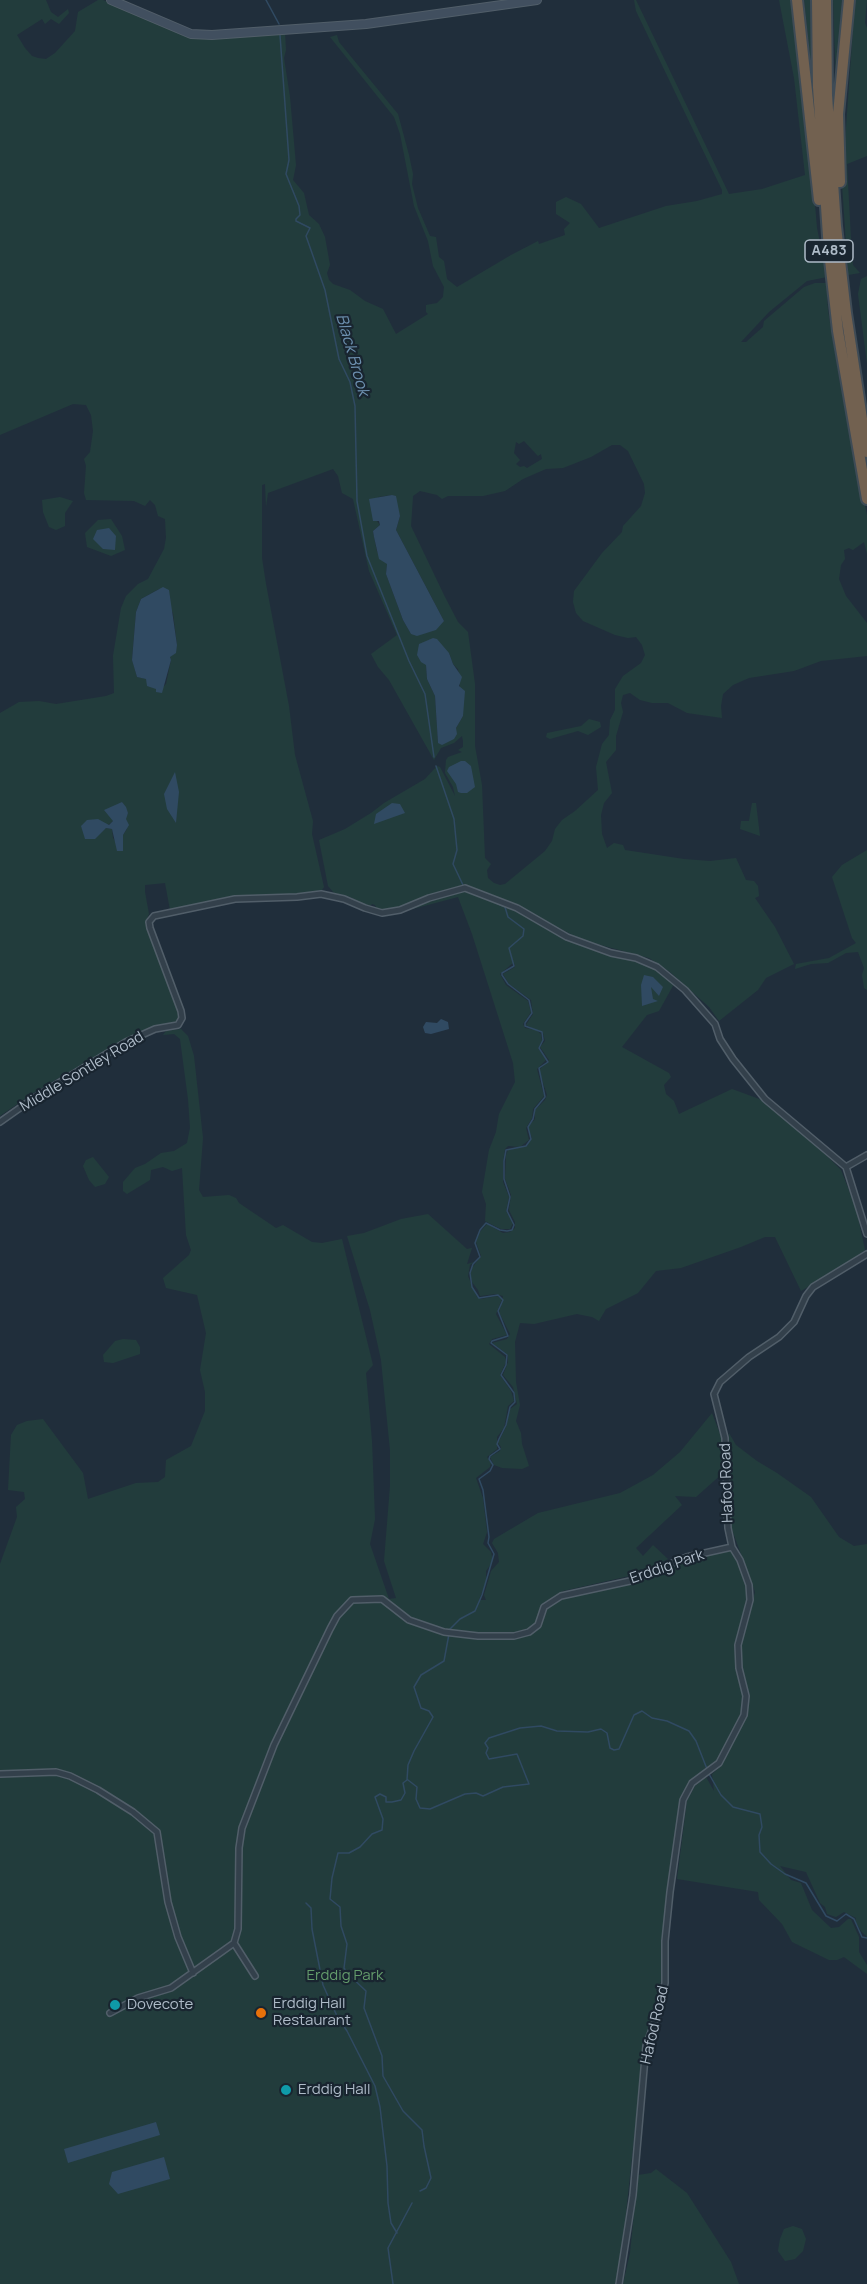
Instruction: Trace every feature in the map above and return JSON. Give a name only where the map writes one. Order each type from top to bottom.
[{"type":"highway","points":[[797,0],[822,234],[829,251]]},
{"type":"highway","name":"A483","points":[[817,0],[818,87],[829,251],[841,353],[867,499]]},
{"type":"highway","name":"A483","points":[[826,0],[829,137],[840,267],[867,452]]},
{"type":"highway","points":[[840,267],[843,250],[838,114],[849,0]]},
{"type":"main road","points":[[111,0],[191,34],[212,35],[366,24],[537,0]]},
{"type":"street","name":"Middle Sontley Road","points":[[0,1122],[34,1098],[126,1042],[155,1029],[178,1025],[182,1018],[181,1011],[150,928],[149,922],[154,916],[235,899],[321,894],[344,898],[382,913],[400,910],[429,898],[465,888],[518,908],[567,938],[611,953],[636,958],[657,967],[685,990],[716,1024],[720,1039],[733,1059],[765,1099],[846,1167]]},
{"type":"street","points":[[867,1155],[846,1167],[867,1234]]},
{"type":"street","name":"Hafod Road","points":[[619,2284],[633,2195],[646,2046],[665,1983],[665,1941],[683,1800],[692,1783],[719,1763],[744,1715],[746,1696],[739,1668],[738,1646],[750,1599],[749,1585],[740,1560],[732,1547],[728,1528],[725,1438],[714,1394],[720,1382],[794,1322],[806,1296],[813,1287],[867,1254]]},
{"type":"street","name":"Erddig Park","points":[[234,1943],[238,1929],[239,1848],[242,1828],[274,1745],[337,1616],[352,1600],[382,1599],[409,1620],[445,1632],[514,1636],[529,1632],[538,1625],[544,1607],[561,1596],[630,1581],[687,1557],[732,1547]]},
{"type":"street","points":[[0,1774],[56,1772],[70,1776],[133,1812],[157,1832],[168,1902],[178,1937],[193,1973]]},
{"type":"street","points":[[110,2013],[138,1998],[171,1988],[234,1943],[255,1976]]},
{"type":"green space","points":[[0,0],[46,0],[51,12],[58,17],[68,9],[69,13],[59,24],[51,19],[45,24],[42,19],[17,35],[32,56],[46,59],[55,53],[75,31],[78,12],[98,0],[103,0],[196,39],[285,33],[284,58],[296,165],[293,180],[304,193],[309,215],[319,224],[325,237],[330,265],[327,273],[329,280],[383,309],[396,334],[428,314],[426,305],[437,303],[443,297],[444,287],[433,266],[428,241],[414,206],[400,134],[394,117],[330,37],[337,35],[339,42],[398,114],[409,155],[413,174],[412,184],[418,208],[430,236],[436,237],[439,257],[444,261],[447,279],[457,287],[538,241],[539,244],[565,235],[564,229],[570,223],[556,214],[556,202],[566,197],[581,204],[599,228],[666,206],[722,194],[636,11],[634,0],[729,194],[762,189],[805,175],[794,78],[779,0],[791,0],[817,228],[827,277],[807,281],[769,312],[741,342],[746,342],[763,327],[764,321],[804,287],[815,283],[828,283],[830,294],[827,297],[828,310],[841,389],[867,515],[867,554],[864,542],[853,550],[849,548],[844,550],[845,559],[841,565],[839,579],[846,596],[867,623],[867,656],[821,661],[794,671],[749,678],[733,685],[723,694],[722,718],[687,713],[668,703],[640,700],[630,693],[623,695],[621,703],[623,712],[616,736],[616,750],[606,762],[612,793],[604,803],[601,815],[602,834],[607,848],[614,843],[623,845],[625,850],[684,859],[710,861],[736,858],[746,880],[754,881],[758,886],[759,896],[755,898],[775,927],[794,964],[766,978],[758,990],[719,1021],[709,1007],[670,972],[649,958],[582,940],[540,918],[536,922],[567,940],[657,970],[674,984],[659,1011],[647,1015],[622,1047],[669,1073],[671,1077],[664,1085],[666,1094],[674,1101],[679,1114],[732,1089],[762,1100],[811,1140],[841,1170],[856,1208],[865,1250],[801,1291],[775,1237],[765,1237],[681,1268],[656,1271],[638,1293],[606,1309],[599,1321],[577,1314],[534,1324],[520,1323],[515,1342],[516,1382],[520,1405],[516,1421],[529,1466],[522,1469],[502,1468],[494,1465],[490,1457],[500,1451],[501,1447],[498,1443],[506,1427],[510,1409],[517,1404],[513,1387],[503,1375],[508,1355],[492,1343],[507,1339],[510,1334],[499,1312],[503,1296],[495,1294],[480,1296],[470,1276],[472,1268],[481,1256],[476,1242],[480,1232],[487,1224],[503,1233],[515,1228],[515,1222],[509,1210],[511,1195],[505,1179],[506,1155],[508,1150],[527,1146],[532,1138],[528,1127],[535,1119],[535,1110],[547,1095],[539,1070],[549,1060],[540,1047],[545,1041],[543,1033],[526,1025],[533,1014],[531,1000],[509,984],[503,974],[515,967],[513,963],[500,974],[506,985],[528,1001],[531,1012],[523,1024],[525,1028],[536,1030],[541,1034],[542,1041],[538,1048],[546,1060],[537,1069],[544,1096],[533,1109],[532,1118],[526,1128],[529,1140],[520,1147],[508,1146],[505,1149],[503,1182],[509,1197],[506,1211],[513,1223],[510,1229],[501,1229],[485,1221],[486,1204],[482,1192],[489,1150],[496,1132],[499,1114],[515,1082],[513,1063],[458,897],[405,911],[400,907],[383,911],[377,910],[375,905],[372,904],[369,907],[350,897],[334,893],[328,886],[319,840],[345,829],[371,813],[425,779],[437,766],[440,767],[455,796],[445,773],[446,760],[462,752],[458,750],[463,747],[462,736],[454,743],[441,748],[434,760],[389,680],[371,654],[397,635],[369,571],[353,499],[342,493],[338,476],[333,469],[268,493],[266,507],[265,484],[262,485],[262,558],[266,584],[289,706],[295,755],[313,821],[312,834],[324,887],[322,890],[292,895],[231,897],[170,910],[165,883],[145,885],[149,914],[146,928],[178,1008],[179,1016],[176,1022],[152,1027],[125,1039],[33,1093],[0,1116],[0,713],[19,702],[39,701],[56,704],[114,693],[113,656],[121,608],[126,596],[138,584],[148,579],[164,549],[166,538],[165,519],[158,516],[155,505],[150,500],[145,506],[134,501],[86,500],[84,459],[90,452],[93,431],[91,415],[86,405],[73,404],[0,435]],"holes":[[[524,441],[538,456],[541,454],[542,459],[527,468],[520,467],[516,464],[520,460],[514,453],[516,442],[519,444]],[[612,445],[620,445],[628,451],[644,484],[645,493],[641,506],[574,591],[573,602],[576,613],[583,621],[615,635],[636,637],[645,655],[641,663],[623,676],[615,689],[615,710],[610,720],[609,735],[602,744],[596,767],[598,790],[562,820],[555,829],[552,841],[545,851],[505,884],[500,885],[488,878],[487,870],[491,864],[485,858],[482,785],[475,746],[475,684],[468,632],[458,622],[411,526],[413,496],[420,491],[437,495],[442,499],[448,496],[483,496],[505,491],[523,479],[546,469],[563,468],[591,457]],[[392,495],[400,516],[396,530],[444,621],[411,634],[403,620],[386,574],[387,564],[377,552],[373,531],[380,525],[376,520],[378,497]],[[159,589],[173,613],[177,645],[170,657],[166,684],[163,687],[147,686],[147,679],[137,677],[132,659],[136,612],[141,599]],[[449,653],[453,664],[458,669],[463,716],[456,728],[438,743],[435,696],[427,679],[426,665]],[[122,802],[128,813],[125,819],[127,829],[123,835],[123,851],[113,838],[112,829],[106,828],[95,838],[113,821]]]},
{"type":"green space","points":[[804,0],[813,0],[816,112]]},
{"type":"green space","points":[[833,0],[842,0],[836,88]]},
{"type":"green space","points":[[855,0],[867,0],[865,23],[867,28],[867,156],[847,164],[851,239],[848,240],[848,245],[851,246],[853,265],[860,273],[848,275],[842,184]]},
{"type":"green space","points":[[867,276],[867,364],[858,294],[861,279]]},
{"type":"green space","points":[[60,497],[73,501],[65,513],[65,526],[56,530],[49,527],[43,512],[42,500]]},
{"type":"green space","points":[[111,519],[122,536],[125,550],[111,556],[87,547],[85,533],[98,520]]},
{"type":"green space","points":[[589,719],[600,722],[601,727],[588,735],[578,731],[550,739],[546,737],[547,733],[581,726]]},
{"type":"green space","points":[[752,803],[756,803],[760,836],[740,829],[741,821],[749,821]]},
{"type":"green space","points":[[867,850],[867,990],[864,988],[862,975],[864,968],[858,952],[846,953],[828,963],[811,964],[795,969],[796,964],[829,958],[856,943],[852,938],[832,877],[842,865]]},
{"type":"green space","name":"Erddig Park","points":[[181,1029],[188,1036],[194,1056],[203,1138],[199,1190],[203,1197],[229,1195],[276,1228],[283,1225],[312,1242],[322,1243],[342,1239],[373,1365],[366,1373],[372,1441],[375,1519],[370,1544],[389,1599],[396,1598],[384,1561],[390,1486],[390,1450],[381,1360],[370,1310],[347,1236],[364,1233],[401,1219],[428,1214],[467,1249],[472,1248],[467,1264],[474,1262],[470,1265],[468,1276],[477,1297],[481,1299],[497,1296],[502,1299],[496,1314],[507,1335],[492,1339],[489,1344],[505,1357],[506,1362],[500,1375],[511,1391],[514,1401],[508,1406],[504,1428],[497,1437],[497,1449],[487,1457],[491,1463],[490,1467],[476,1478],[483,1498],[487,1532],[483,1544],[491,1552],[493,1561],[486,1571],[486,1582],[479,1600],[486,1600],[484,1595],[491,1571],[499,1562],[498,1553],[492,1543],[494,1539],[538,1513],[620,1493],[653,1475],[680,1452],[712,1413],[722,1439],[723,1473],[696,1497],[675,1496],[682,1505],[636,1548],[643,1556],[653,1545],[668,1559],[638,1574],[563,1591],[554,1598],[631,1583],[689,1559],[730,1551],[739,1561],[746,1585],[746,1602],[735,1645],[736,1670],[745,1697],[741,1713],[718,1761],[690,1781],[680,1800],[667,1890],[661,1981],[644,2046],[622,2250],[615,2284],[0,2284],[0,1564],[17,1517],[16,1507],[25,1499],[24,1492],[8,1490],[11,1435],[17,1425],[43,1419],[83,1473],[88,1499],[136,1483],[158,1482],[165,1477],[166,1460],[191,1446],[205,1411],[205,1392],[200,1370],[206,1333],[197,1295],[166,1288],[163,1278],[189,1255],[191,1250],[186,1235],[182,1168],[172,1171],[163,1167],[151,1170],[150,1180],[127,1194],[123,1191],[123,1182],[135,1168],[161,1153],[174,1151],[187,1143],[190,1128],[180,1039],[174,1034],[163,1035],[166,1031]]},
{"type":"green space","points":[[93,1157],[109,1177],[105,1184],[95,1187],[83,1166],[86,1160]]},
{"type":"green space","points":[[136,1340],[140,1347],[140,1354],[113,1363],[104,1362],[103,1355],[115,1341]]},
{"type":"green space","points":[[729,1433],[736,1445],[811,1497],[839,1537],[854,1546],[867,1544],[867,1937],[855,1921],[856,1918],[844,1912],[836,1917],[827,1914],[806,1872],[780,1866],[791,1880],[801,1883],[812,1910],[831,1928],[839,1927],[851,1919],[859,1937],[859,1952],[867,1965],[867,1974],[844,1957],[829,1960],[792,1942],[782,1924],[759,1900],[758,1892],[677,1879],[687,1801],[695,1786],[706,1777],[714,1791],[712,1774],[720,1767],[746,1715],[750,1696],[741,1667],[741,1645],[755,1592],[731,1527]]},
{"type":"green space","points":[[656,2169],[687,2193],[731,2262],[739,2284],[623,2284],[630,2253],[638,2175],[651,2173]]},
{"type":"green space","points":[[793,2226],[802,2229],[806,2239],[803,2251],[795,2259],[785,2261],[778,2251],[780,2239],[784,2229]]},
{"type":"water","points":[[396,496],[400,516],[396,530],[444,621],[436,630],[417,636],[411,634],[403,620],[386,574],[387,564],[379,559],[374,537],[373,531],[380,525],[379,521],[373,521],[369,499]]},
{"type":"water","points":[[109,528],[116,536],[115,550],[103,549],[93,539],[97,530]]},
{"type":"water","points":[[163,587],[169,590],[177,645],[176,653],[170,657],[162,693],[147,686],[146,679],[137,677],[132,660],[136,612],[141,599]]},
{"type":"water","points":[[433,638],[437,639],[449,653],[462,677],[459,686],[465,691],[463,716],[456,728],[457,734],[454,739],[442,745],[438,743],[435,696],[427,679],[426,665],[417,655],[419,644]]},
{"type":"water","points":[[461,761],[471,766],[475,787],[467,793],[458,792],[456,784],[447,771],[449,767]]},
{"type":"water","points":[[175,772],[179,792],[176,823],[167,809],[164,794]]},
{"type":"water","points":[[122,802],[128,813],[126,819],[129,825],[123,835],[123,851],[117,851],[112,829],[106,828],[95,839],[85,839],[81,826],[87,820],[98,819],[109,825],[113,821],[104,810]]},
{"type":"water","points":[[392,803],[400,804],[405,813],[374,824],[376,814]]},
{"type":"water","points":[[644,975],[653,977],[663,987],[659,996],[651,987],[653,999],[658,1001],[642,1006],[641,985]]},
{"type":"water","points":[[441,1019],[448,1022],[449,1029],[431,1034],[425,1033],[423,1027],[426,1022],[437,1023]]},
{"type":"water","points":[[156,2122],[160,2135],[68,2163],[64,2149]]},
{"type":"water","points":[[164,2157],[170,2179],[118,2194],[109,2184],[112,2172]]},
{"type":"waterway","name":"Black Brook","points":[[266,0],[279,24]]},
{"type":"waterway","name":"Black Brook","points":[[280,35],[289,160],[286,174],[299,206],[300,215],[296,221],[310,228],[306,236],[325,290],[339,359],[350,382],[355,406],[357,501],[367,556],[409,661],[425,694],[434,757]]},
{"type":"waterway","name":"Black Brook","points":[[436,766],[454,819],[457,850],[453,864],[463,885]]},
{"type":"waterway","name":"Black Brook","points":[[449,1630],[460,1619],[475,1611],[494,1554],[488,1543],[483,1490],[479,1479],[490,1471],[493,1465],[489,1459],[490,1456],[500,1449],[497,1444],[506,1425],[510,1407],[515,1402],[514,1393],[501,1375],[506,1365],[507,1355],[491,1343],[508,1336],[498,1311],[503,1300],[498,1295],[479,1298],[472,1287],[470,1273],[473,1264],[480,1257],[475,1243],[480,1230],[486,1223],[500,1230],[512,1230],[514,1225],[507,1211],[510,1197],[504,1179],[506,1150],[526,1146],[531,1139],[528,1127],[535,1109],[545,1097],[539,1068],[548,1062],[539,1048],[543,1040],[542,1032],[525,1026],[532,1013],[529,1000],[508,984],[502,975],[514,966],[509,948],[523,936],[524,929],[508,917],[505,907],[494,902]]},
{"type":"waterway","name":"Black Brook","points":[[420,2191],[426,2188],[431,2178],[422,2130],[403,2111],[383,2076],[382,2056],[364,2008],[366,1991],[344,1968],[347,1944],[341,1926],[340,1907],[330,1899],[338,1853],[349,1853],[360,1847],[372,1834],[382,1830],[383,1819],[375,1797],[380,1794],[386,1797],[386,1802],[392,1802],[401,1800],[405,1793],[403,1783],[407,1780],[408,1765],[433,1717],[429,1711],[421,1708],[414,1687],[421,1675],[444,1661],[449,1634]]},
{"type":"waterway","points":[[408,1780],[417,1787],[416,1799],[420,1808],[430,1809],[465,1794],[476,1793],[483,1796],[503,1787],[529,1784],[517,1754],[489,1759],[485,1743],[489,1738],[520,1728],[541,1726],[557,1731],[588,1732],[601,1729],[607,1733],[610,1748],[614,1750],[619,1749],[634,1715],[642,1711],[652,1718],[667,1721],[689,1731],[696,1741],[707,1769]]},
{"type":"waterway","points":[[709,1774],[721,1795],[733,1807],[760,1814],[762,1827],[759,1835],[760,1852],[771,1864],[785,1874],[806,1883],[826,1916],[837,1921],[846,1914],[854,1919],[862,1937],[867,1938]]},
{"type":"waterway","points":[[306,1903],[311,1908],[312,1929],[323,1985],[375,2086],[380,2107],[387,2166],[388,2203],[391,2223],[397,2233]]},
{"type":"waterway","name":"Black Brook","points":[[393,2284],[388,2248],[412,2203]]},
{"type":"place","name":"Dovecote","points":[[115,2005]]},
{"type":"place","name":"Erddig Hall Restaurant","points":[[261,2013]]},
{"type":"place","name":"Erddig Hall","points":[[286,2090]]}]
